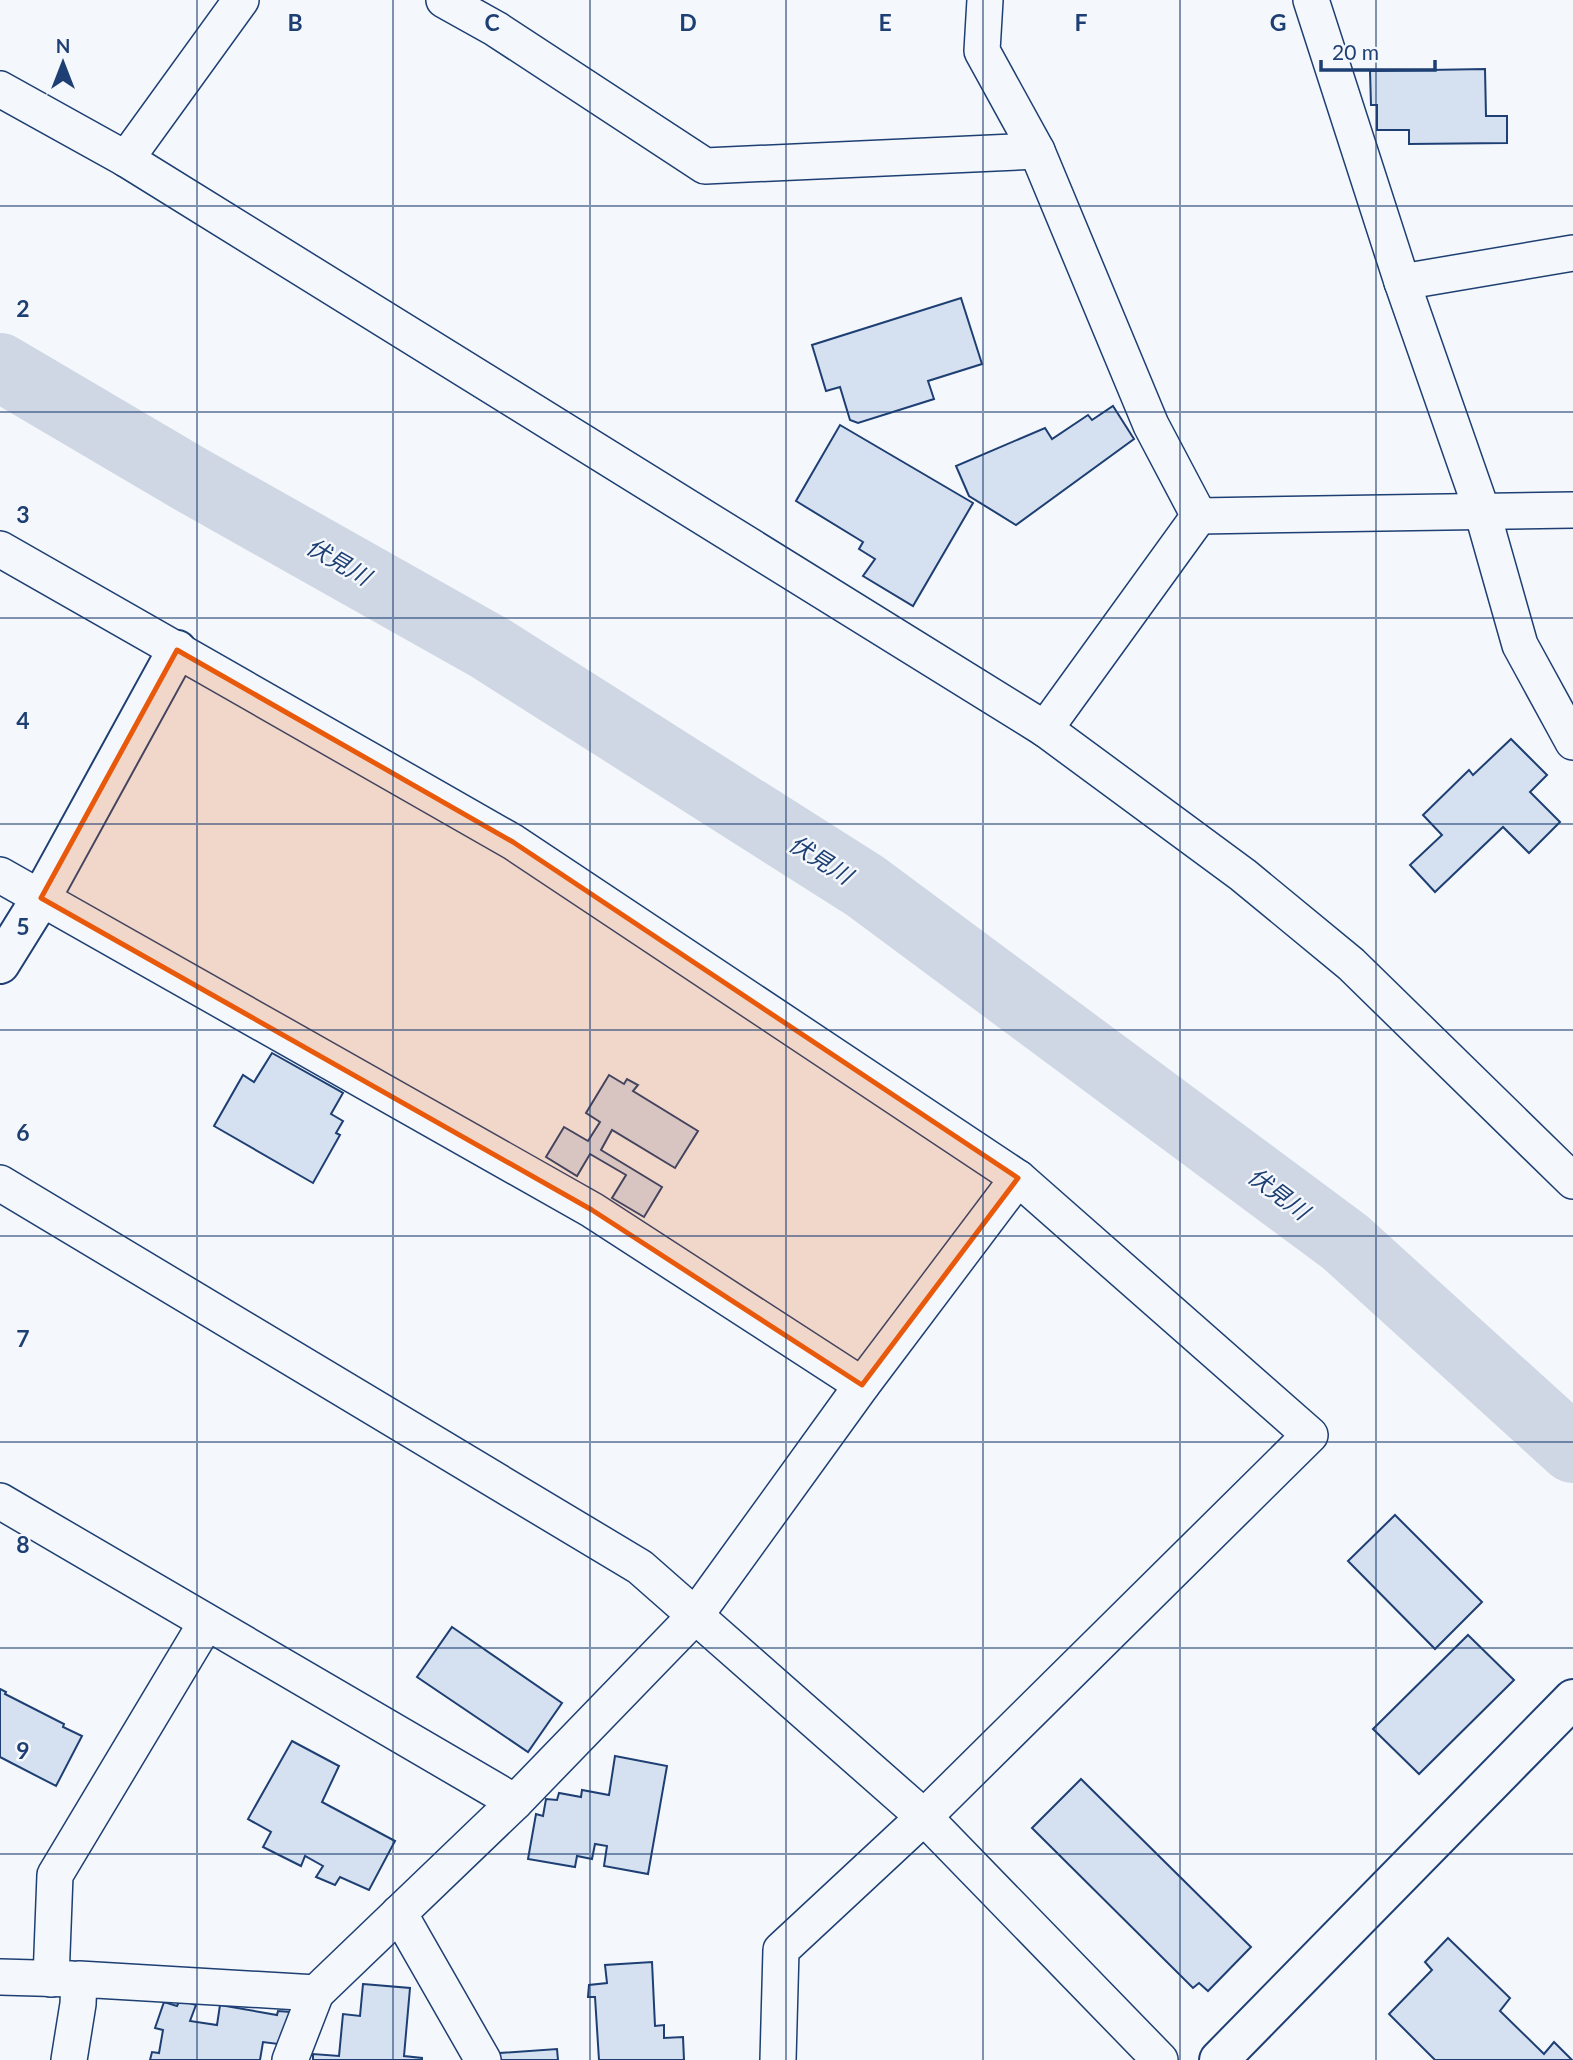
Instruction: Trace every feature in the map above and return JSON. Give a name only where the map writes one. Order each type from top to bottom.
[{"type":"street","points":[[126,159],[241,0]]},
{"type":"street","points":[[443,0],[496,29],[705,166],[1037,151]]},
{"type":"street","points":[[985,0],[982,51],[1037,151],[1151,425],[1199,516]]},
{"type":"street","points":[[1311,0],[1402,282],[1482,511],[1520,645],[1573,742]]},
{"type":"street","points":[[0,89],[126,159],[1045,729],[1243,875],[1351,964],[1573,1181]]},
{"type":"street","points":[[1402,282],[1573,253]]},
{"type":"street","points":[[1199,516],[1573,510]]},
{"type":"street","points":[[1045,729],[1199,516]]},
{"type":"street","points":[[0,549],[513,842],[1017,1178],[1310,1435],[924,1817],[781,1950],[778,2060]]},
{"type":"street","points":[[0,964],[41,898],[177,650]]},
{"type":"street","points":[[0,875],[592,1210],[862,1385]]},
{"type":"street","points":[[290,2060],[316,1993],[515,1802],[695,1616],[862,1385],[1017,1178]]},
{"type":"street","points":[[0,1183],[640,1567],[924,1817],[1160,2060]]},
{"type":"street","points":[[3,1508],[515,1802]]},
{"type":"street","points":[[69,2060],[78,2004],[65,1979],[55,1875],[206,1623]]},
{"type":"street","points":[[1219,2060],[1573,1699]]},
{"type":"street","points":[[399,1913],[482,2060]]},
{"type":"street","points":[[0,1977],[316,1993]]},
{"type":"highlighted area","points":[[177,650],[513,842],[1018,1178],[862,1385],[592,1210],[41,898]]},
{"type":"building","points":[[1485,69],[1486,116],[1507,116],[1507,143],[1409,144],[1409,130],[1377,130],[1377,105],[1371,105],[1370,71]]},
{"type":"building","points":[[961,298],[982,364],[928,381],[934,399],[858,423],[850,420],[840,387],[826,391],[812,345]]},
{"type":"building","points":[[1113,406],[1134,439],[1016,525],[969,496],[956,466],[1045,428],[1052,439],[1088,415],[1092,420]]},
{"type":"building","points":[[840,425],[973,503],[913,606],[863,576],[875,559],[859,549],[863,542],[796,501]]},
{"type":"building","points":[[1511,739],[1547,775],[1530,792],[1560,822],[1529,853],[1503,827],[1435,892],[1410,865],[1442,835],[1423,815],[1469,770],[1473,775]]},
{"type":"building","points":[[272,1053],[343,1093],[331,1114],[343,1121],[336,1133],[340,1135],[313,1183],[214,1126],[243,1075],[254,1082]]},
{"type":"building","points":[[609,1075],[624,1084],[627,1079],[638,1085],[633,1091],[698,1131],[675,1168],[612,1130],[601,1150],[662,1187],[644,1217],[612,1198],[626,1175],[590,1154],[577,1176],[546,1157],[564,1127],[588,1141],[600,1122],[586,1113]]},
{"type":"building","points":[[1395,1515],[1482,1602],[1435,1649],[1348,1561]]},
{"type":"building","points":[[452,1627],[562,1703],[528,1752],[417,1677]]},
{"type":"building","points":[[1468,1635],[1514,1680],[1419,1774],[1373,1729]]},
{"type":"building","points":[[0,1689],[82,1736],[56,1786],[0,1757]]},
{"type":"building","points":[[292,1741],[339,1766],[322,1802],[395,1841],[369,1890],[340,1877],[335,1885],[316,1877],[323,1866],[305,1856],[301,1866],[263,1847],[271,1832],[248,1819]]},
{"type":"building","points":[[615,1756],[667,1766],[648,1874],[604,1866],[607,1846],[595,1844],[592,1859],[577,1856],[575,1867],[528,1859],[536,1814],[543,1816],[546,1799],[557,1800],[559,1793],[581,1797],[582,1790],[609,1795]]},
{"type":"building","points":[[1081,1779],[1251,1947],[1208,1991],[1199,1983],[1193,1988],[1032,1828]]},
{"type":"building","points":[[1448,1938],[1510,1998],[1500,2011],[1544,2054],[1554,2042],[1572,2060],[1435,2060],[1389,2014],[1432,1970],[1425,1962]]},
{"type":"building","points":[[652,1962],[655,2026],[664,2025],[664,2038],[683,2037],[684,2060],[599,2060],[595,1997],[588,1997],[589,1985],[607,1983],[605,1965]]},
{"type":"building","points":[[363,1984],[410,1988],[404,2056],[422,2060],[313,2060],[313,2054],[339,2056],[343,2014],[360,2016]]},
{"type":"building","points":[[180,2000],[196,2005],[190,2021],[217,2025],[220,2005],[277,2015],[278,2011],[291,2012],[286,2045],[263,2042],[260,2060],[150,2060],[152,2052],[159,2053],[163,2030],[155,2028],[164,2002],[177,2006]]},
{"type":"building","points":[[557,2049],[558,2060],[500,2060],[500,2053]]},
{"type":"waterway","name":"伏見川","points":[[0,367],[190,479],[490,648],[865,886],[1345,1242],[1573,1449]]}]
